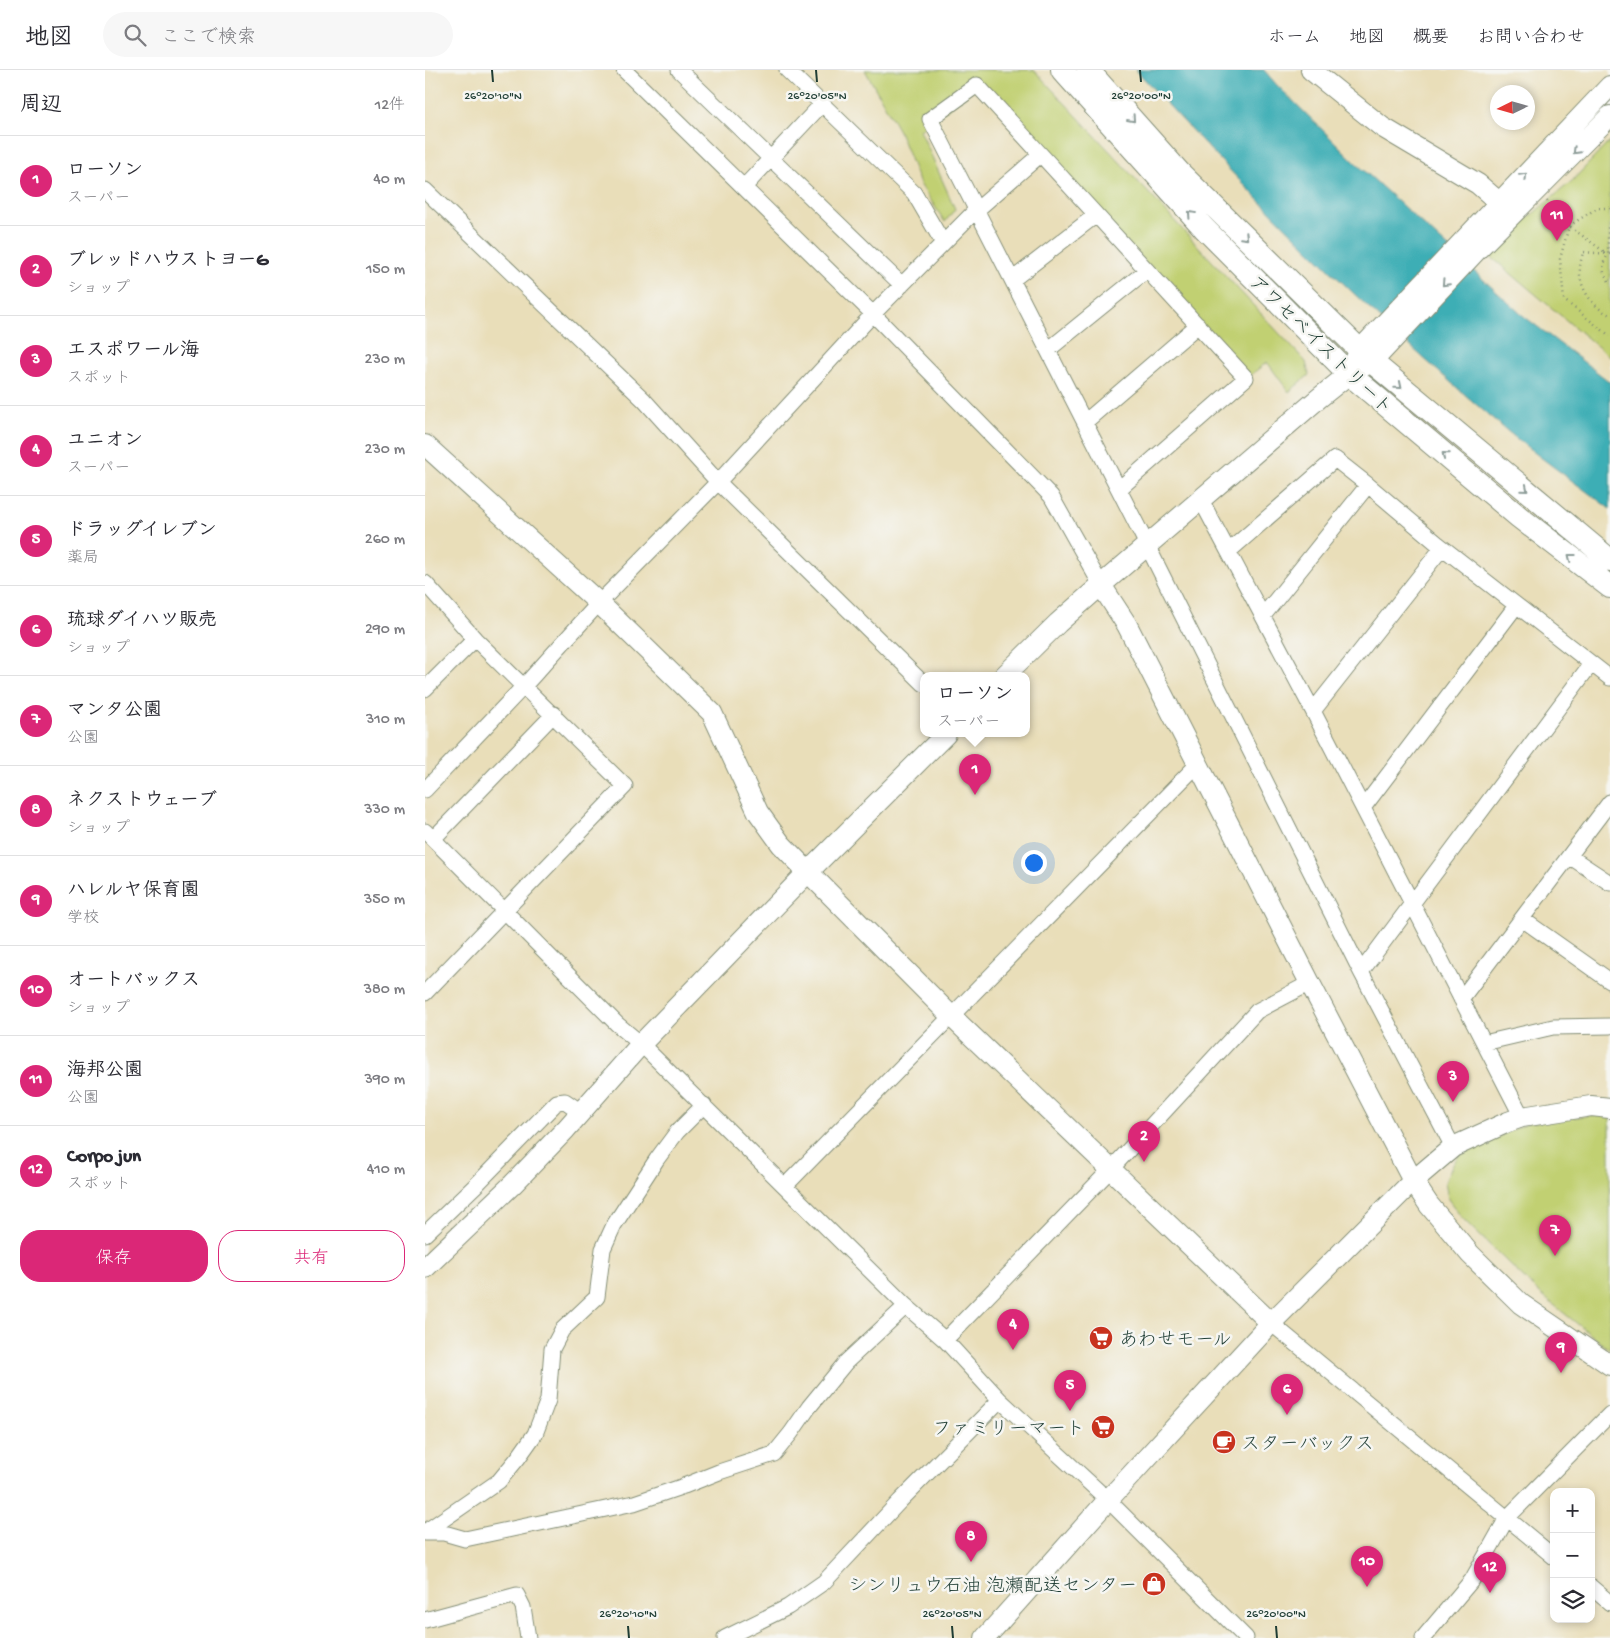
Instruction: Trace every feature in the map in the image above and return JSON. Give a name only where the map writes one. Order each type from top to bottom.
[{"type":"main road","name":"アワセベイストリート","points":[[1062,70],[1204,228],[1349,374],[1519,517],[1610,587]]},
{"type":"main road","name":"アワセベイストリート","points":[[1088,70],[1179,172],[1610,560]]},
{"type":"street","points":[[624,70],[873,314],[1051,496],[1101,585],[1127,625],[1413,1181],[1429,1205],[1470,1254],[1521,1304],[1610,1365]]},
{"type":"street","points":[[679,70],[902,285]]},
{"type":"street","points":[[787,70],[914,194],[943,243]]},
{"type":"street","points":[[1311,70],[1382,127],[1478,184],[1506,208]]},
{"type":"street","points":[[1119,489],[1246,378],[977,85],[930,120],[1119,489],[1148,545],[1361,972],[1453,1147]]},
{"type":"street","points":[[1506,208],[1610,86]]},
{"type":"street","points":[[744,187],[822,104]]},
{"type":"street","points":[[1008,672],[1058,623],[1101,585],[1349,374],[1506,208],[1610,116]]},
{"type":"street","points":[[425,790],[599,603],[718,482],[873,314],[976,210],[1040,155]]},
{"type":"street","points":[[425,190],[644,400],[718,482],[920,680]]},
{"type":"street","points":[[1012,280],[1095,215]]},
{"type":"street","points":[[1048,350],[1147,270]]},
{"type":"street","points":[[1085,422],[1198,325]]},
{"type":"street","points":[[425,445],[599,603],[712,713],[758,812],[781,844],[952,1017],[1271,1323],[1550,1553]]},
{"type":"street","points":[[1229,551],[1335,458],[1443,548],[1610,678]]},
{"type":"street","points":[[1263,616],[1368,485]]},
{"type":"street","points":[[1201,500],[1313,711],[1522,1117]]},
{"type":"street","points":[[1313,711],[1443,548]]},
{"type":"street","points":[[425,583],[475,639],[625,786],[425,993]]},
{"type":"street","points":[[1363,808],[1516,606]]},
{"type":"street","points":[[425,689],[475,639]]},
{"type":"street","points":[[1361,972],[1591,664]]},
{"type":"street","points":[[553,714],[429,835],[617,1024],[641,1044],[704,1105],[906,1306],[945,1340],[1000,1400],[1108,1500],[1246,1638]]},
{"type":"street","points":[[429,1266],[513,1184],[581,1112],[641,1044],[808,872],[943,737]]},
{"type":"street","points":[[785,1186],[1198,764]]},
{"type":"street","points":[[1461,999],[1610,802]]},
{"type":"street","points":[[1569,856],[1610,883]]},
{"type":"street","points":[[1522,920],[1610,981]]},
{"type":"street","points":[[945,1340],[1111,1168],[1257,1011],[1310,983]]},
{"type":"street","points":[[1484,1043],[1553,1027],[1610,1026]]},
{"type":"street","points":[[425,1234],[557,1102],[565,1101],[581,1112]]},
{"type":"street","points":[[425,1532],[499,1481],[535,1434],[548,1400],[552,1349],[562,1330],[597,1297],[603,1249],[614,1225],[677,1132],[704,1105]]},
{"type":"street","points":[[985,1638],[1108,1500],[1271,1323],[1413,1181],[1453,1147],[1522,1117],[1591,1106],[1610,1108]]},
{"type":"street","points":[[425,1532],[443,1533],[465,1539],[634,1503],[775,1454],[809,1406],[845,1362],[906,1306]]},
{"type":"street","points":[[725,1638],[789,1607],[824,1582],[1000,1400]]},
{"type":"street","points":[[1423,1638],[1471,1580],[1507,1518],[1610,1414]]},
{"type":"street","points":[[1595,1590],[1610,1603]]},
{"type":"street","points":[[425,1620],[517,1595],[523,1607],[528,1638]]},
{"type":"path","points":[[1545,199],[1569,226],[1609,254]]},
{"type":"path","points":[[1610,208],[1597,208],[1569,226],[1560,259],[1564,300],[1610,336]]},
{"type":"path","points":[[1610,223],[1608,226],[1609,254],[1603,264],[1604,272],[1610,283]]},
{"type":"path","points":[[1609,254],[1583,252],[1579,270],[1582,284],[1590,301],[1602,312],[1610,315]]},
{"type":"green space","points":[[865,70],[1034,70],[1306,362],[1309,375],[1289,392],[1267,362],[1247,378],[980,84],[920,130],[955,209],[945,222],[920,184],[899,131]]},
{"type":"green space","points":[[1610,141],[1610,357],[1490,256],[1517,227],[1572,181]]},
{"type":"green space","points":[[1610,1113],[1610,1350],[1539,1293],[1462,1218],[1448,1199],[1445,1182],[1458,1156],[1527,1123]]},
{"type":"water","points":[[1136,70],[1264,70],[1358,165],[1521,314],[1610,382],[1610,509],[1512,435],[1404,340],[1267,208]]},
{"type":"place","name":"海邦公園","points":[[1557,241]]},
{"type":"place","name":"ローソン","points":[[975,795]]},
{"type":"place","name":"エスポワール海","points":[[1453,1102]]},
{"type":"place","name":"ブレッドハウストヨーG","points":[[1144,1162]]},
{"type":"place","name":"マンタ公園","points":[[1555,1256]]},
{"type":"place","name":"あわせモール","points":[[1101,1338]]},
{"type":"place","name":"ユニオン","points":[[1013,1350]]},
{"type":"place","name":"ハレルヤ保育園","points":[[1561,1373]]},
{"type":"place","name":"ドラッグイレブン","points":[[1070,1411]]},
{"type":"place","name":"琉球ダイハツ販売","points":[[1287,1415]]},
{"type":"place","name":"ファミリーマート","points":[[1103,1427]]},
{"type":"place","name":"スターバックス","points":[[1224,1442]]},
{"type":"place","name":"ネクストウェーブ","points":[[971,1562]]},
{"type":"place","name":"シンリュウ石油 泡瀬配送センター","points":[[1154,1584]]},
{"type":"place","name":"オートバックス","points":[[1367,1587]]},
{"type":"place","name":"Corpo jun","points":[[1490,1593]]}]
